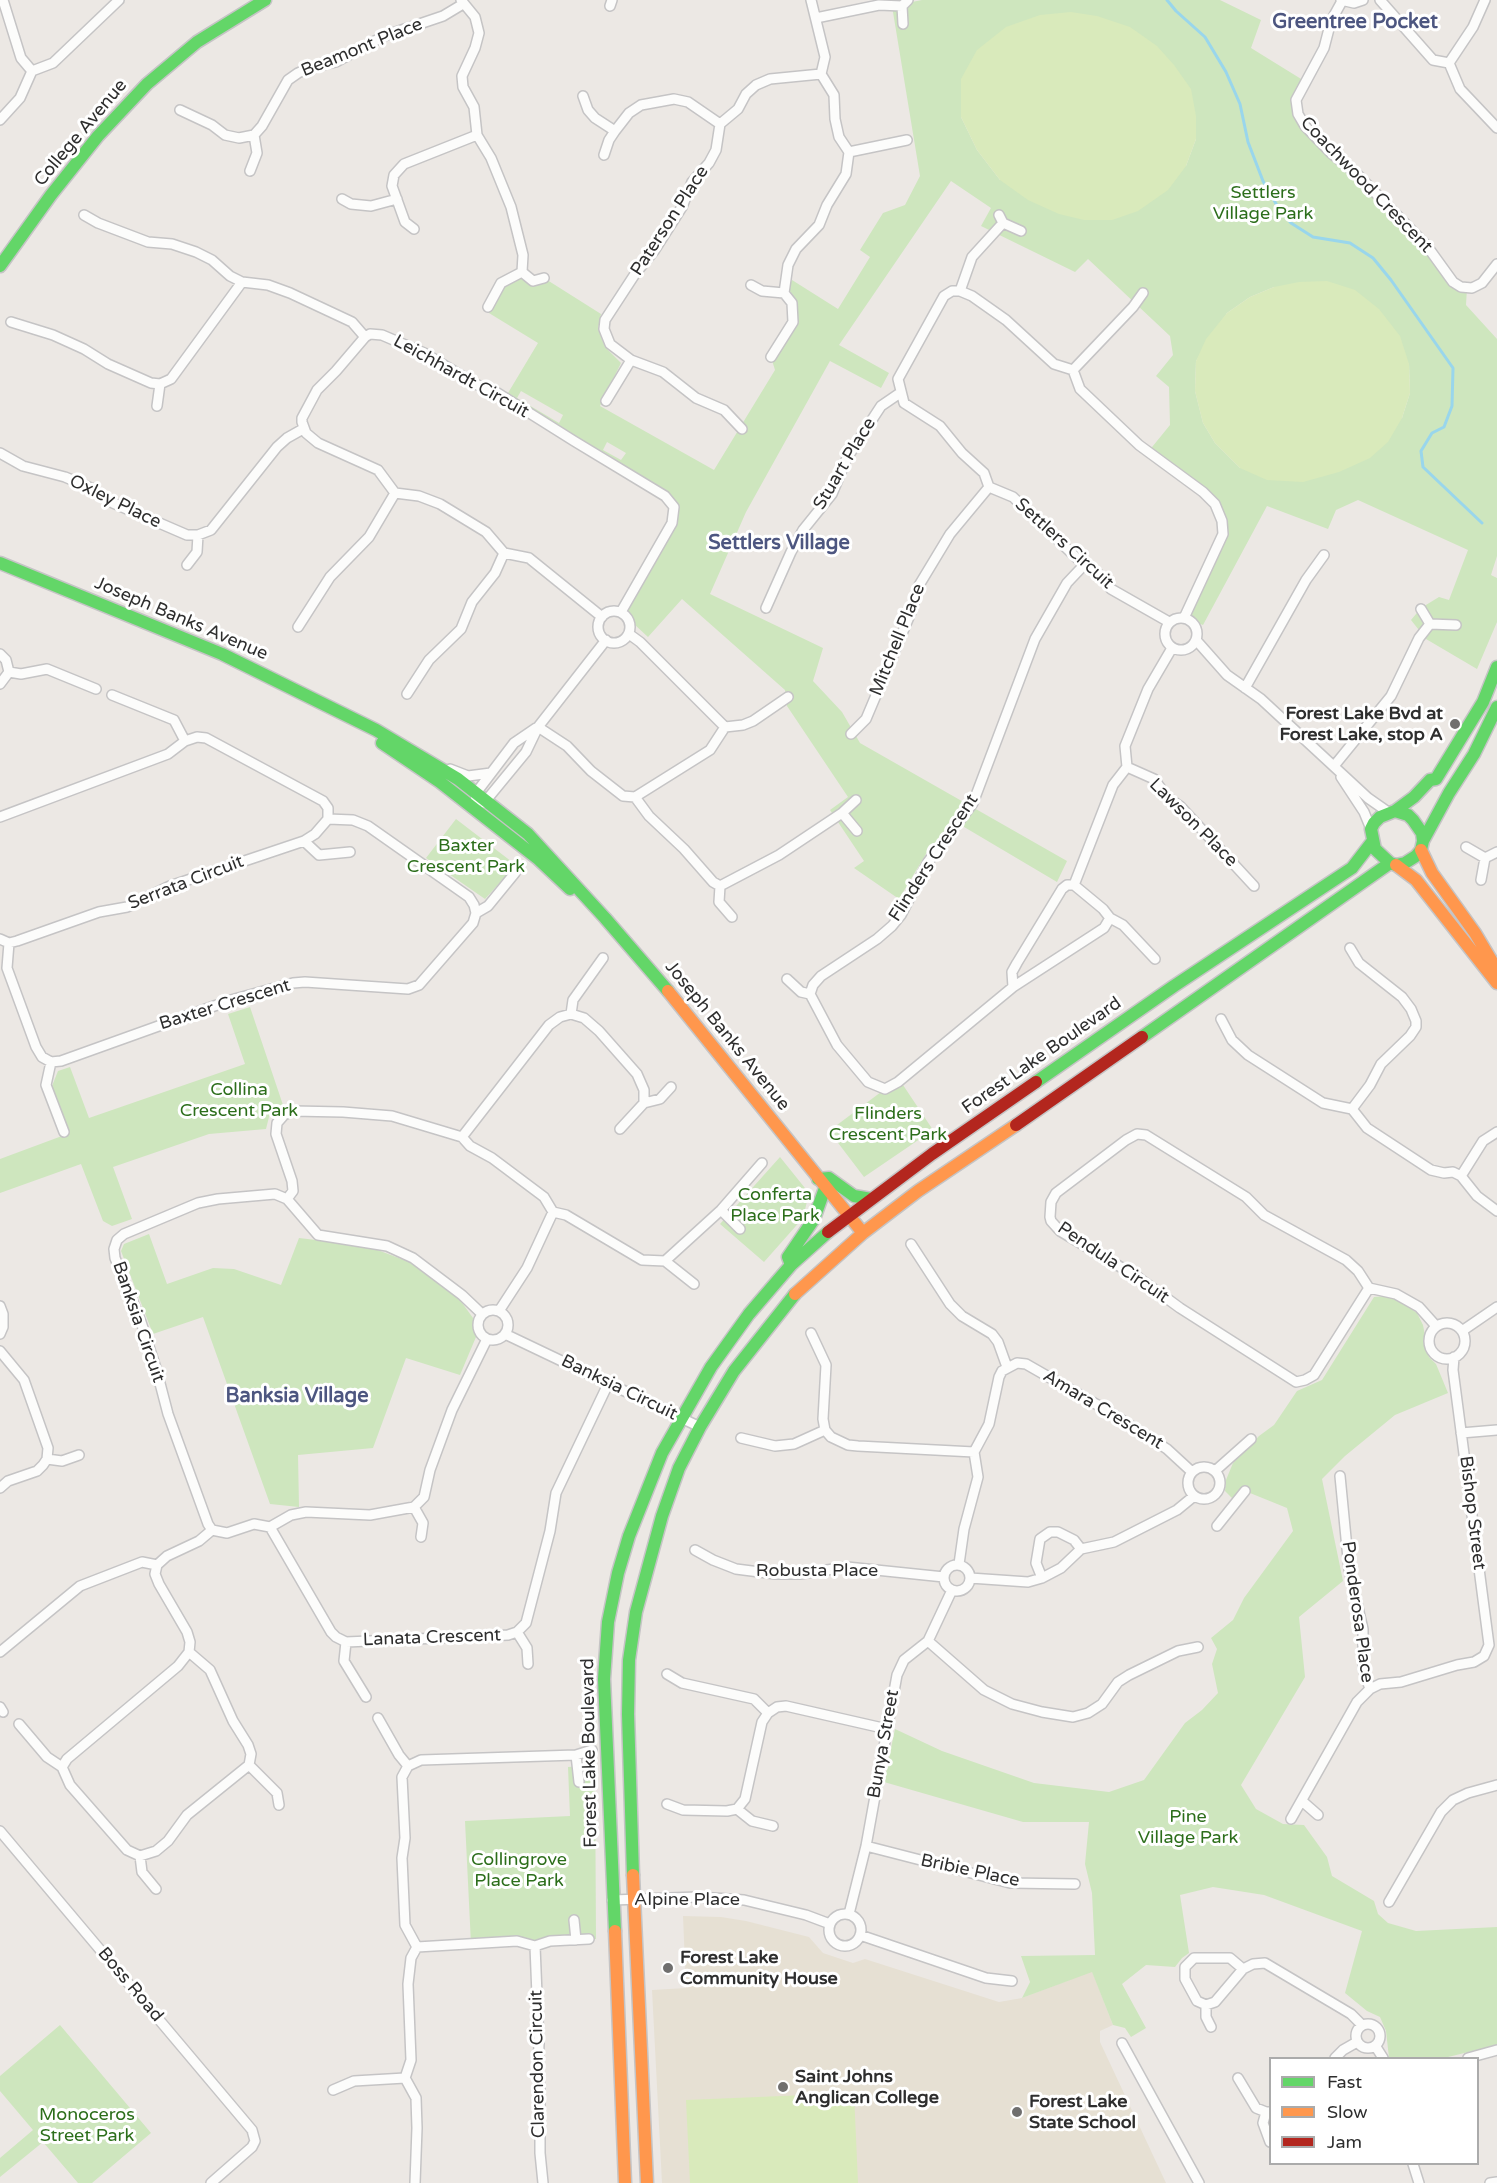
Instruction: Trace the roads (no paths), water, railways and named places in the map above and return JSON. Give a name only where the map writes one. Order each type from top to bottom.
[{"type":"main road","name":"College Avenue","points":[[0,266],[51,195],[98,136],[147,84],[197,42],[265,0]]},
{"type":"main road","name":"Joseph Banks Avenue","points":[[0,563],[222,654],[376,730],[458,779],[487,801],[528,834],[605,918],[681,1006],[863,1233]]},
{"type":"main road","points":[[1497,667],[1483,702],[1436,779],[1430,780],[1414,797],[1380,817],[1372,836],[1375,849],[1416,880],[1497,983]]},
{"type":"main road","points":[[647,2183],[633,1899],[628,1714],[629,1660],[636,1612],[662,1516],[679,1468],[700,1427],[734,1371],[795,1294],[863,1233],[918,1191],[966,1160],[1365,879],[1393,864],[1411,860],[1422,846],[1449,793],[1474,754],[1497,706]]},
{"type":"main road","name":"Joseph Banks Avenue","points":[[345,716],[440,782],[537,858],[605,918]]},
{"type":"main road","points":[[1391,811],[1408,815],[1422,833],[1422,846],[1432,873],[1475,933],[1497,970]]},
{"type":"main road","name":"Forest Lake Boulevard","points":[[625,2183],[604,1679],[609,1623],[618,1573],[632,1527],[662,1453],[681,1418],[711,1367],[748,1314],[791,1265],[848,1216],[932,1154],[1182,981],[1352,868],[1372,836]]},
{"type":"main road","points":[[791,1265],[788,1257],[814,1219],[822,1183],[829,1178],[854,1196],[871,1199]]},
{"type":"street","points":[[3,0],[21,58],[32,71]]},
{"type":"street","points":[[0,120],[20,98],[32,71],[53,63],[119,0]]},
{"type":"street","points":[[784,293],[788,266],[796,249],[819,225],[827,205],[846,174],[849,152],[839,137],[835,119],[834,95],[821,74],[825,57],[811,0]]},
{"type":"street","points":[[1342,0],[1354,3],[1363,0]]},
{"type":"street","name":"Coachwood Crescent","points":[[1342,0],[1331,21],[1324,48],[1296,100],[1298,114],[1305,126],[1331,153],[1359,175],[1427,246],[1453,282],[1461,287],[1472,288],[1482,282],[1497,264]]},
{"type":"street","points":[[1380,0],[1433,60],[1449,63]]},
{"type":"street","points":[[1449,63],[1473,27],[1485,0]]},
{"type":"street","points":[[462,2],[475,17],[479,33],[462,76],[463,87],[474,107],[477,135],[490,158],[511,207],[523,255],[522,272]]},
{"type":"street","name":"Beamont Place","points":[[254,135],[262,126],[288,80],[298,73],[336,62],[384,36],[432,21],[462,2]]},
{"type":"street","points":[[816,18],[879,5],[905,3],[903,24]]},
{"type":"street","points":[[1449,63],[1460,89],[1497,128]]},
{"type":"street","points":[[604,155],[615,131],[629,113],[641,105],[674,99],[688,102],[720,124],[738,109],[746,94],[756,85],[770,79],[821,74]]},
{"type":"street","points":[[583,96],[588,110],[595,118],[615,131]]},
{"type":"street","points":[[180,110],[212,125],[225,135],[240,138],[254,135],[257,153],[250,171]]},
{"type":"street","name":"Paterson Place","points":[[720,124],[716,150],[709,163],[692,182],[682,207],[605,320],[604,329],[610,344],[631,360],[663,372],[696,398],[724,410],[742,429]]},
{"type":"street","points":[[414,229],[405,222],[392,186],[394,175],[404,164],[477,135]]},
{"type":"street","points":[[849,152],[907,140]]},
{"type":"street","points":[[342,199],[351,204],[371,206],[397,199]]},
{"type":"street","points":[[84,215],[98,223],[148,242],[172,244],[196,252],[212,260],[230,276],[242,282],[268,285],[290,292],[352,322],[365,337],[316,390],[302,418],[303,429],[309,437],[378,470],[395,493],[419,496],[440,504],[486,532],[504,554],[529,558],[602,617]]},
{"type":"street","points":[[960,291],[972,257],[1001,219],[1022,231]]},
{"type":"street","points":[[522,272],[533,281],[543,278]]},
{"type":"street","points":[[488,307],[501,283],[522,272]]},
{"type":"street","points":[[11,322],[53,335],[84,349],[108,364],[151,383],[160,384],[171,379],[242,282]]},
{"type":"street","points":[[752,285],[762,291],[784,293],[792,303],[793,322],[771,357]]},
{"type":"street","points":[[989,487],[984,473],[962,453],[940,426],[904,403],[900,393],[898,379],[944,296],[952,291],[960,291],[972,296],[1006,320],[1054,364],[1073,370]]},
{"type":"street","points":[[1073,370],[1133,307],[1143,293]]},
{"type":"street","name":"Leichhardt Circuit","points":[[365,337],[370,334],[381,334],[424,353],[475,384],[496,392],[665,496],[674,507],[672,523],[621,612]]},
{"type":"street","points":[[606,401],[631,360]]},
{"type":"street","points":[[1073,370],[1080,389],[1139,445],[1203,492],[1215,504],[1222,521],[1223,534],[1184,618]]},
{"type":"street","points":[[157,406],[160,384]]},
{"type":"street","name":"Stuart Place","points":[[766,608],[791,552],[803,530],[832,494],[847,458],[880,406],[900,393]]},
{"type":"street","points":[[187,565],[197,552],[198,535],[211,530],[277,447],[286,438],[303,429]]},
{"type":"street","name":"Oxley Place","points":[[0,453],[23,466],[65,477],[91,488],[113,503],[187,535],[198,535]]},
{"type":"street","name":"Settlers Circuit","points":[[989,487],[1013,497],[1084,565],[1100,575],[1112,589],[1169,622]]},
{"type":"street","name":"Mitchell Place","points":[[851,734],[866,718],[912,610],[918,587],[950,534],[989,487]]},
{"type":"street","points":[[298,627],[330,577],[369,537],[395,493]]},
{"type":"street","points":[[407,694],[429,660],[461,628],[472,602],[495,573],[504,554]]},
{"type":"street","points":[[1245,687],[1306,580],[1324,555]]},
{"type":"street","name":"Flinders Crescent","points":[[810,994],[813,985],[821,976],[877,939],[892,926],[928,862],[973,803],[1035,639],[1067,583],[1084,565]]},
{"type":"street","points":[[1421,609],[1430,624]]},
{"type":"street","points":[[610,611],[621,612],[629,621],[629,634],[621,641],[614,643],[606,640],[599,632],[598,625],[602,617],[610,611]]},
{"type":"street","points":[[1177,618],[1184,618],[1195,626],[1196,640],[1193,645],[1184,650],[1172,648],[1164,635],[1169,622],[1177,618]]},
{"type":"street","points":[[1334,766],[1390,696],[1419,638],[1430,624]]},
{"type":"street","points":[[1430,624],[1456,625]]},
{"type":"street","points":[[629,634],[640,642],[725,727]]},
{"type":"street","points":[[475,810],[487,801],[526,752],[538,727],[606,640]]},
{"type":"street","points":[[1196,640],[1227,675],[1261,699],[1368,798],[1391,811]]},
{"type":"street","points":[[1074,885],[1113,785],[1127,767],[1125,746],[1148,689],[1172,648]]},
{"type":"street","points":[[0,654],[6,660],[9,672]]},
{"type":"street","points":[[9,672],[21,674],[46,669],[96,689]]},
{"type":"street","points":[[0,684],[9,672]]},
{"type":"street","points":[[112,695],[174,720],[186,741]]},
{"type":"street","points":[[725,727],[753,721],[788,697]]},
{"type":"street","points":[[538,727],[567,746],[608,786],[623,796],[635,797],[710,750],[725,727]]},
{"type":"street","points":[[475,810],[476,793],[491,773],[514,743],[538,727]]},
{"type":"street","points":[[0,817],[168,754],[186,741],[197,737],[206,738],[322,801],[328,808],[328,819],[353,820],[368,826],[469,897],[476,913]]},
{"type":"street","points":[[420,758],[468,776],[491,773]]},
{"type":"street","points":[[1334,766],[1364,812],[1372,836]]},
{"type":"street","name":"Lawson Place","points":[[1127,767],[1154,779],[1167,797],[1188,814],[1254,886]]},
{"type":"street","points":[[635,797],[649,816],[684,849],[713,882],[720,886]]},
{"type":"street","points":[[720,886],[779,855],[842,813],[856,800]]},
{"type":"street","points":[[842,813],[857,831]]},
{"type":"street","name":"Serrata Circuit","points":[[4,941],[99,912],[128,907],[170,886],[304,841],[315,834],[328,819]]},
{"type":"street","points":[[304,841],[319,855],[350,852]]},
{"type":"street","points":[[1466,847],[1485,858]]},
{"type":"street","points":[[1485,858],[1497,852]]},
{"type":"street","points":[[1481,880],[1485,858]]},
{"type":"street","name":"Baxter Crescent","points":[[51,1062],[61,1061],[231,1000],[293,983],[408,989],[419,985],[473,922],[476,913],[488,906],[515,873]]},
{"type":"street","points":[[1012,987],[1012,972],[1022,953],[1062,889],[1067,885],[1074,885],[1103,909],[1110,918],[1123,925],[1155,959]]},
{"type":"street","points":[[720,886],[719,902],[732,917]]},
{"type":"street","points":[[787,979],[801,992],[810,994],[837,1045],[868,1082],[885,1089],[898,1082],[1012,987],[1104,928],[1110,918]]},
{"type":"street","points":[[4,941],[7,968],[36,1047],[42,1057],[51,1062],[46,1085],[64,1132]]},
{"type":"street","points":[[1350,948],[1359,963],[1402,997],[1416,1021],[1416,1027],[1410,1036],[1381,1064],[1370,1085],[1352,1109]]},
{"type":"street","points":[[571,1014],[573,1000],[603,958]]},
{"type":"street","points":[[462,1137],[549,1024],[560,1017],[571,1014],[584,1018],[599,1031],[637,1074],[644,1090],[644,1103]]},
{"type":"street","points":[[1221,1019],[1236,1046],[1248,1055],[1323,1103],[1352,1109],[1367,1128],[1431,1170],[1444,1173],[1453,1172],[1461,1176],[1477,1196],[1497,1211]]},
{"type":"street","points":[[620,1129],[644,1103],[660,1099],[671,1087]]},
{"type":"street","points":[[482,1314],[462,1295],[413,1258],[387,1246],[318,1235],[287,1199],[293,1191],[292,1181],[276,1134],[277,1123],[284,1115],[293,1111],[392,1116],[462,1137],[470,1146],[492,1158],[544,1197],[553,1212],[566,1215],[642,1260],[665,1262],[694,1284]]},
{"type":"street","points":[[1461,1176],[1483,1141],[1497,1132]]},
{"type":"street","name":"Pendula Circuit","points":[[1137,1134],[1146,1135],[1246,1197],[1264,1215],[1346,1260],[1358,1271],[1369,1288],[1314,1375],[1296,1382],[1179,1308],[1139,1278],[1060,1231],[1051,1221],[1050,1209],[1056,1193],[1126,1140],[1137,1134]]},
{"type":"street","points":[[665,1262],[721,1210],[762,1163]]},
{"type":"street","name":"Banksia Circuit","points":[[212,1530],[168,1414],[153,1359],[115,1258],[114,1249],[117,1240],[124,1233],[198,1203],[275,1194],[287,1199]]},
{"type":"street","points":[[721,1210],[740,1229]]},
{"type":"street","points":[[499,1311],[527,1268],[553,1212]]},
{"type":"street","points":[[910,1244],[950,1304],[962,1316],[992,1334],[998,1342],[1008,1367],[999,1377],[989,1424],[974,1452],[978,1477],[964,1529],[959,1564]]},
{"type":"street","points":[[1369,1288],[1396,1294],[1411,1302],[1419,1307],[1436,1326]]},
{"type":"street","points":[[0,1306],[3,1314],[3,1327],[0,1334]]},
{"type":"street","points":[[1462,1331],[1497,1307]]},
{"type":"street","points":[[489,1310],[499,1311],[506,1318],[508,1326],[505,1334],[497,1340],[487,1339],[481,1335],[478,1320],[482,1314],[489,1310]]},
{"type":"street","points":[[1450,1323],[1462,1331],[1465,1343],[1463,1349],[1454,1357],[1442,1358],[1431,1350],[1430,1337],[1436,1326],[1450,1323]]},
{"type":"street","points":[[811,1333],[826,1365],[823,1419],[825,1430],[831,1437],[848,1445],[974,1452]]},
{"type":"street","name":"Banksia Circuit","points":[[505,1334],[700,1427]]},
{"type":"street","points":[[63,1767],[67,1759],[178,1666],[189,1652],[190,1642],[187,1632],[155,1575],[157,1565],[167,1556],[199,1541],[212,1530],[227,1533],[254,1524],[270,1527],[291,1515],[306,1512],[370,1515],[414,1507],[424,1497],[430,1470],[452,1410],[487,1339]]},
{"type":"street","points":[[0,1351],[24,1380],[48,1448],[47,1459],[37,1471],[8,1481],[0,1488]]},
{"type":"street","name":"Bishop Street","points":[[1370,1689],[1380,1684],[1401,1682],[1474,1662],[1484,1656],[1493,1645],[1475,1552],[1473,1515],[1453,1370],[1454,1357]]},
{"type":"street","name":"Amara Crescent","points":[[1008,1367],[1017,1363],[1026,1364],[1077,1393],[1167,1449],[1192,1472]]},
{"type":"street","name":"Lanata Crescent","points":[[270,1527],[336,1638],[346,1642],[508,1635],[518,1632],[526,1623],[550,1531],[556,1493],[609,1382]]},
{"type":"street","points":[[741,1438],[761,1444],[784,1446],[825,1430]]},
{"type":"street","points":[[1461,1433],[1497,1430]]},
{"type":"street","points":[[1215,1471],[1251,1439]]},
{"type":"street","points":[[47,1459],[62,1461],[79,1455]]},
{"type":"street","points":[[1204,1467],[1215,1471],[1221,1485],[1213,1497],[1201,1499],[1194,1496],[1189,1487],[1192,1472],[1204,1467]]},
{"type":"street","name":"Ponderosa Place","points":[[1291,1819],[1357,1702],[1370,1689],[1363,1668],[1363,1629],[1349,1569],[1340,1476]]},
{"type":"street","points":[[1217,1526],[1245,1491]]},
{"type":"street","points":[[970,1578],[1028,1582],[1041,1578],[1061,1568],[1081,1549],[1114,1542],[1177,1510],[1194,1496]]},
{"type":"street","points":[[1213,1497],[1229,1511]]},
{"type":"street","points":[[414,1507],[423,1523],[421,1537]]},
{"type":"street","points":[[1041,1578],[1036,1563],[1040,1539],[1050,1532],[1058,1532],[1074,1540],[1081,1549]]},
{"type":"street","name":"Robusta Place","points":[[695,1550],[736,1569],[775,1574],[800,1574],[846,1567],[944,1576]]},
{"type":"street","points":[[0,1652],[80,1586],[142,1562],[157,1565]]},
{"type":"street","points":[[959,1564],[967,1569],[970,1578],[969,1583],[962,1590],[952,1590],[946,1585],[944,1576],[949,1567],[959,1564]]},
{"type":"street","name":"Bunya Street","points":[[849,1914],[866,1846],[897,1675],[904,1660],[927,1641],[952,1590]]},
{"type":"street","name":"Lanata Crescent","points":[[518,1632],[527,1648],[528,1664]]},
{"type":"street","points":[[927,1641],[984,1690],[1012,1704],[1072,1717],[1088,1713],[1102,1704],[1118,1682],[1129,1675],[1178,1651],[1198,1647]]},
{"type":"street","name":"Lanata Crescent","points":[[346,1642],[344,1661],[366,1697]]},
{"type":"street","points":[[19,1724],[47,1757],[63,1767],[70,1785],[127,1850],[140,1856],[156,1851],[168,1841],[187,1815],[249,1766],[251,1754],[210,1670],[189,1652]]},
{"type":"street","points":[[668,1674],[682,1683],[754,1699],[768,1713]]},
{"type":"street","points":[[667,1804],[683,1810],[727,1811],[737,1809],[745,1799],[762,1722],[768,1713],[777,1707],[786,1706],[887,1729]]},
{"type":"street","points":[[378,1718],[399,1755],[408,1766]]},
{"type":"street","points":[[417,1947],[405,1925],[402,1777],[408,1766],[421,1760],[576,1755],[592,1750]]},
{"type":"street","points":[[576,1755],[579,1782]]},
{"type":"street","points":[[249,1766],[277,1793],[279,1805]]},
{"type":"street","points":[[1389,1902],[1441,1812],[1452,1800],[1467,1793],[1497,1785]]},
{"type":"street","points":[[1302,1801],[1318,1815]]},
{"type":"street","points":[[737,1809],[752,1821],[773,1827]]},
{"type":"street","name":"Boss Road","points":[[0,1831],[252,2130],[255,2141],[247,2152],[211,2183]]},
{"type":"street","name":"Bribie Place","points":[[866,1846],[1010,1883],[1075,1884]]},
{"type":"street","points":[[140,1856],[142,1872],[156,1889]]},
{"type":"street","name":"Alpine Place","points":[[612,1900],[698,1897],[744,1900],[807,1915],[830,1924]]},
{"type":"street","points":[[849,1914],[858,1921],[860,1935],[850,1945],[839,1944],[830,1935],[830,1924],[838,1916],[849,1914]]},
{"type":"street","points":[[574,1920],[576,1940]]},
{"type":"street","points":[[860,1935],[986,1978],[1012,1981]]},
{"type":"street","points":[[417,1947],[517,1941],[535,1946],[550,1941],[589,1939]]},
{"type":"street","name":"Clarendon Circuit","points":[[535,1946],[540,2152],[543,2183]]},
{"type":"street","points":[[415,2183],[416,2098],[405,2078],[411,2060],[409,1975],[411,1958],[417,1947]]},
{"type":"street","points":[[1243,1969],[1230,1958],[1194,1958],[1185,1967],[1185,1979],[1197,2001],[1206,2005],[1215,2002],[1243,1969],[1265,1962],[1351,2014],[1362,2025]]},
{"type":"street","points":[[1206,2005],[1206,2017],[1211,2027]]},
{"type":"street","points":[[1371,2024],[1378,2029],[1381,2038],[1376,2047],[1366,2049],[1357,2042],[1356,2035],[1362,2025],[1371,2024]]},
{"type":"street","points":[[1336,2057],[1357,2042]]},
{"type":"street","points":[[1122,2043],[1199,2183]]},
{"type":"street","points":[[1376,2047],[1382,2057]]},
{"type":"street","points":[[1472,2057],[1497,2050]]},
{"type":"street","points":[[333,2090],[354,2081],[405,2078]]},
{"type":"street","points":[[1238,2078],[1256,2108],[1268,2112],[1263,2123],[1269,2139]]},
{"type":"street","points":[[1414,2165],[1419,2183]]},
{"type":"street","points":[[1490,2183],[1497,2182]]},
{"type":"waterway","points":[[1167,0],[1205,37],[1226,72],[1240,104],[1248,142],[1263,181],[1279,209],[1291,223],[1313,237],[1350,243],[1373,258],[1453,368],[1452,406],[1444,427],[1432,433],[1421,451],[1423,467],[1482,523]]},
{"type":"place","name":"Forest Lake Bvd at Forest Lake, stop A","points":[[1455,724]]},
{"type":"place","name":"Forest Lake Community House","points":[[668,1968]]},
{"type":"place","name":"Saint Johns Anglican College","points":[[783,2087]]},
{"type":"place","name":"Forest Lake State School","points":[[1017,2112]]},
{"type":"district","name":"Greentree Pocket","points":[[1355,23]]},
{"type":"district","name":"Settlers Village","points":[[779,544]]},
{"type":"district","name":"Banksia Village","points":[[297,1397]]},
{"type":"park label","name":"Settlers Village Park","points":[[1263,203]]},
{"type":"park label","name":"Baxter Crescent Park","points":[[466,856]]},
{"type":"park label","name":"Collina Crescent Park","points":[[239,1100]]},
{"type":"park label","name":"Flinders Crescent Park","points":[[888,1124]]},
{"type":"park label","name":"Conferta Place Park","points":[[775,1205]]},
{"type":"park label","name":"Pine Village Park","points":[[1188,1827]]},
{"type":"park label","name":"Collingrove Place Park","points":[[519,1870]]},
{"type":"park label","name":"Monoceros Street Park","points":[[87,2125]]}]
